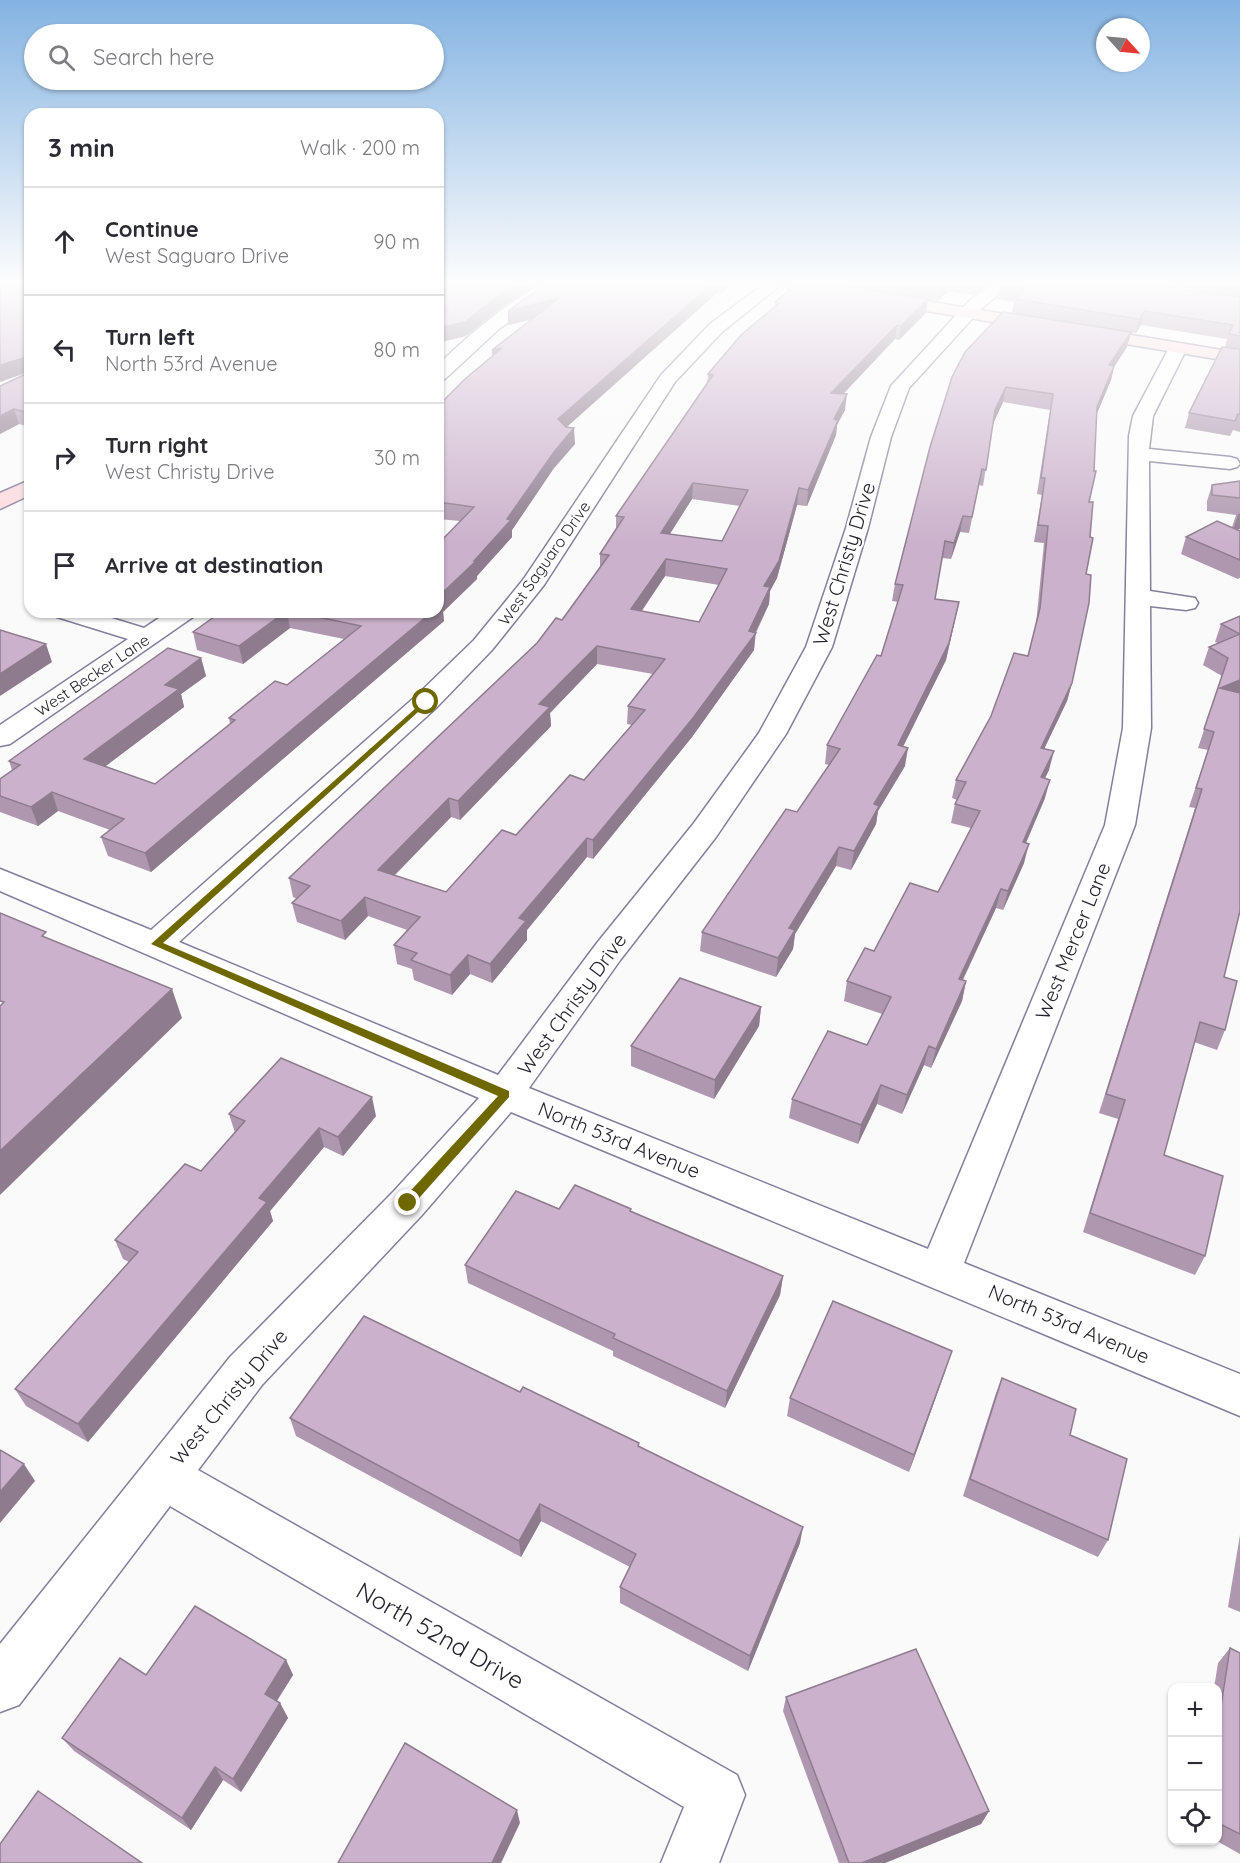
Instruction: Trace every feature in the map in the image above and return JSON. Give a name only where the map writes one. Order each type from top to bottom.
[{"type":"street","name":"West Saguaro Drive","points":[[156,944],[426,702],[483,645],[532,585],[676,370]]},
{"type":"street","name":"West Christy Drive","points":[[0,1686],[246,1371],[408,1203],[506,1094],[609,951],[705,830],[772,734],[819,647],[857,528],[881,436],[900,386],[915,370]]},
{"type":"street","name":"West Mercer Lane","points":[[940,1271],[1120,825],[1137,728],[1139,436],[1143,416],[1167,370]]},
{"type":"street","points":[[1140,454],[1230,463]]},
{"type":"street","points":[[0,502],[24,489]]},
{"type":"street","points":[[1138,597],[1186,603]]},
{"type":"street","points":[[85,618],[147,637]]},
{"type":"street","name":"West Becker Lane","points":[[0,738],[175,618]]},
{"type":"street","name":"North 53rd Avenue","points":[[0,879],[506,1094],[1240,1395]]},
{"type":"street","name":"North 52nd Drive","points":[[163,1476],[717,1796],[690,1863]]},
{"type":"building","points":[[476,370],[614,370],[558,419],[566,427],[574,428],[554,452],[507,519],[511,520],[474,561],[476,561],[444,591],[444,538],[474,507],[444,503],[444,400]]},
{"type":"building","points":[[711,370],[853,370],[831,393],[847,394],[834,419],[838,420],[808,490],[799,488],[779,561],[764,586],[770,587],[749,631],[756,633],[693,718],[593,840],[587,838],[519,918],[526,921],[490,964],[468,955],[450,975],[411,960],[417,953],[394,945],[420,917],[365,897],[341,921],[292,903],[310,886],[289,878],[537,643],[556,618],[562,620],[609,555],[600,554],[624,517],[616,516],[713,375],[708,374]],"holes":[[[693,483],[748,490],[722,541],[661,533]],[[666,559],[727,569],[699,622],[631,609]],[[597,646],[665,659],[628,706],[645,710],[584,780],[570,775],[516,835],[502,830],[446,892],[378,870],[449,798],[458,801],[550,707],[539,704]]]},
{"type":"building","points":[[956,370],[1112,370],[1097,407],[1094,471],[1096,471],[1089,502],[1093,502],[1090,537],[1093,538],[1086,574],[1091,575],[1089,603],[1072,683],[1041,748],[1054,751],[1041,777],[1050,780],[1023,842],[1029,844],[1008,891],[1001,889],[959,979],[966,981],[936,1049],[929,1046],[907,1095],[881,1085],[861,1125],[792,1099],[828,1031],[867,1045],[891,997],[847,981],[865,948],[874,951],[910,883],[938,892],[980,811],[955,804],[966,782],[956,780],[991,716],[1014,653],[1028,656],[1040,608],[1048,526],[1038,525],[1045,478],[1041,478],[1053,394],[1006,387],[995,410],[986,470],[982,469],[972,517],[963,516],[954,543],[945,541],[935,599],[959,602],[949,643],[898,745],[908,748],[874,804],[879,806],[854,851],[839,847],[789,928],[795,930],[778,958],[702,932],[786,809],[797,812],[840,749],[827,745],[877,655],[881,656],[903,585],[895,584],[930,447]]},
{"type":"building","points":[[1211,370],[1240,370],[1240,415],[1238,414],[1235,421],[1189,413]]},
{"type":"building","points":[[24,375],[24,412],[14,409],[0,416],[0,386]]},
{"type":"building","points":[[1240,481],[1240,498],[1212,495],[1212,485]]},
{"type":"building","points":[[1217,521],[1240,531],[1240,560],[1186,537]]},
{"type":"building","points":[[1240,616],[1240,634],[1221,624]]},
{"type":"building","points":[[213,618],[277,618],[239,646],[193,632]]},
{"type":"building","points":[[323,618],[425,618],[145,853],[101,837],[124,819],[52,792],[31,807],[0,796],[0,779],[20,765],[9,761],[168,648],[201,658],[165,685],[179,689],[84,759],[155,784],[235,720],[229,718],[275,681],[287,685],[361,626]]},
{"type":"building","points":[[0,630],[46,644],[0,674]]},
{"type":"building","points":[[1240,634],[1240,680],[1220,688],[1240,693],[1240,911],[1224,977],[1237,981],[1225,1030],[1200,1022],[1164,1155],[1223,1176],[1205,1256],[1090,1213],[1125,1100],[1106,1094],[1202,789],[1196,788],[1214,732],[1204,729],[1228,658],[1209,647]]},
{"type":"building","points":[[0,913],[46,932],[42,936],[172,989],[0,1151],[0,1006],[4,1002],[0,1001]]},
{"type":"building","points":[[680,978],[761,1007],[715,1080],[631,1046]]},
{"type":"building","points":[[281,1058],[372,1097],[338,1137],[319,1128],[259,1198],[267,1202],[78,1424],[15,1389],[138,1252],[115,1240],[185,1164],[201,1171],[245,1121],[229,1114]]},
{"type":"building","points":[[575,1185],[783,1276],[727,1391],[613,1338],[615,1334],[465,1265],[516,1191],[559,1209]]},
{"type":"building","points":[[833,1301],[952,1351],[914,1455],[790,1398]]},
{"type":"building","points":[[364,1316],[520,1392],[523,1387],[803,1527],[750,1656],[620,1587],[636,1554],[540,1504],[519,1541],[290,1418]]},
{"type":"building","points":[[1002,1378],[1076,1409],[1070,1435],[1127,1459],[1108,1540],[970,1479]]},
{"type":"building","points":[[0,1450],[24,1464],[0,1492]]},
{"type":"building","points":[[195,1606],[286,1660],[265,1694],[280,1703],[233,1779],[215,1767],[182,1818],[62,1738],[120,1658],[146,1675]]},
{"type":"building","points":[[1230,1648],[1240,1653],[1240,1834],[1222,1825],[1222,1699]]},
{"type":"building","points":[[916,1649],[989,1811],[862,1863],[849,1863],[786,1697]]},
{"type":"building","points":[[405,1743],[517,1810],[492,1863],[338,1863]]},
{"type":"building","points":[[38,1791],[142,1863],[0,1863],[0,1844]]},
{"type":"route","points":[[408,1203],[506,1094],[156,944],[426,702]]}]
